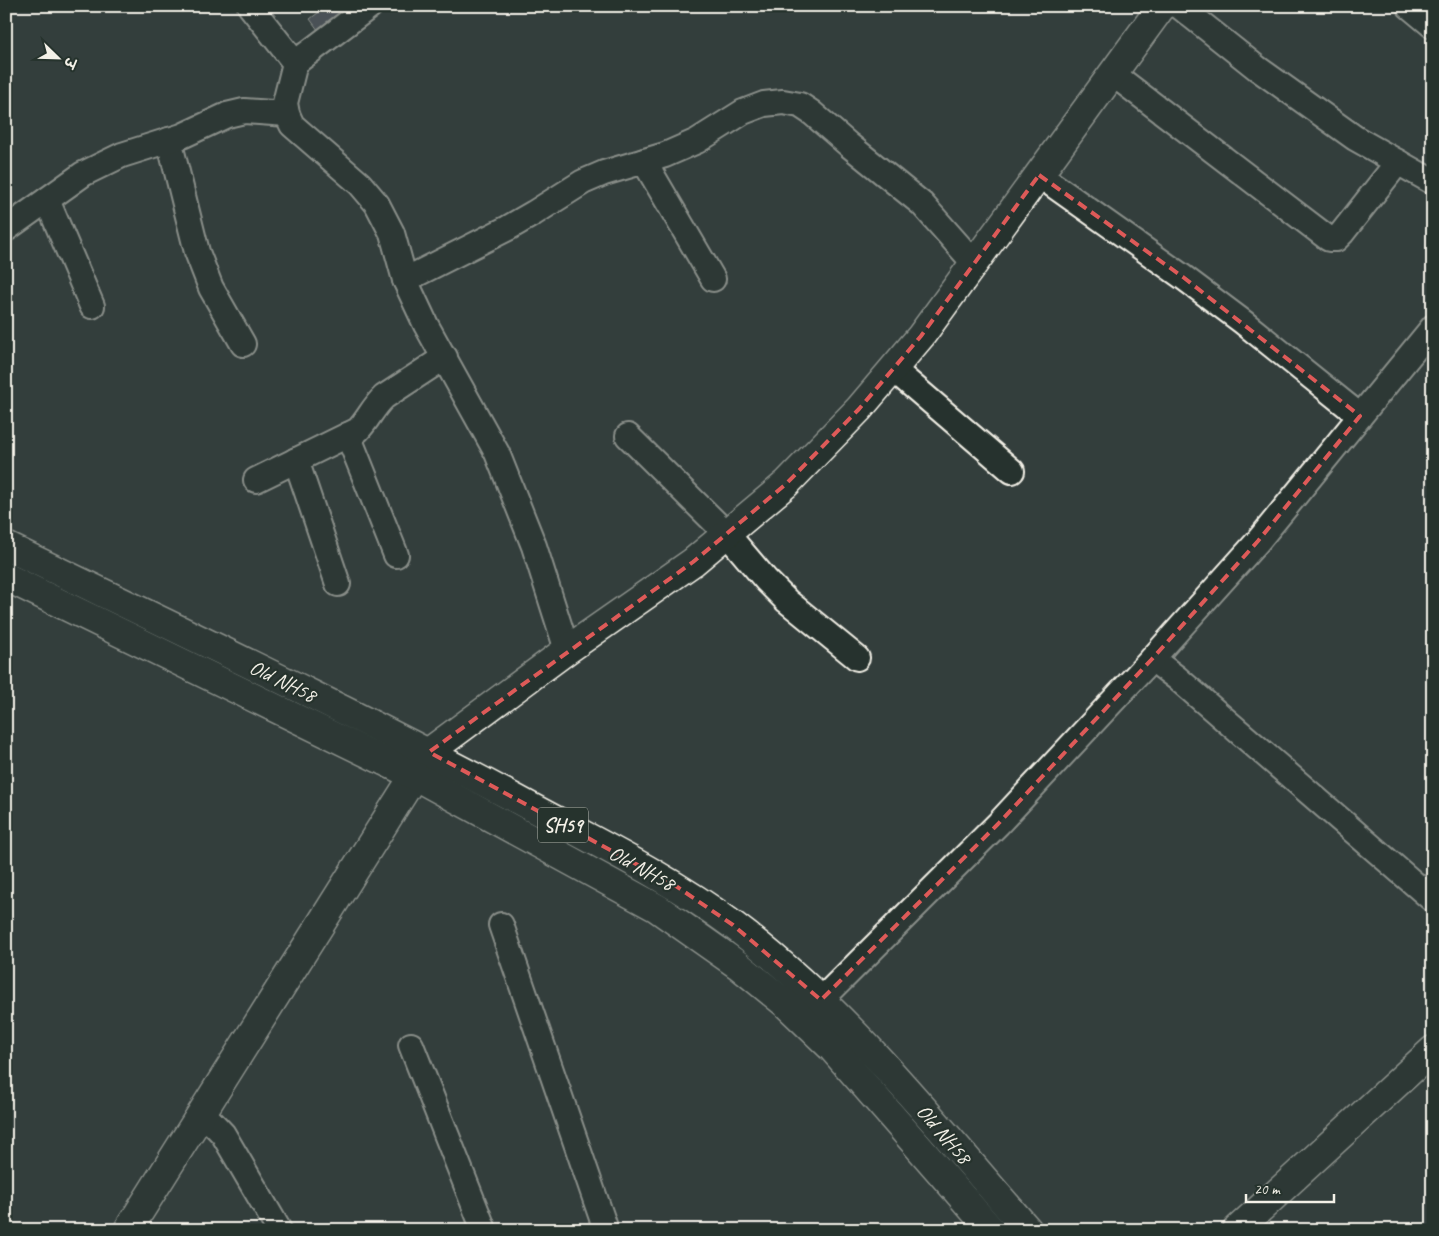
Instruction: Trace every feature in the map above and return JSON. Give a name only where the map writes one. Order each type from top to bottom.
[{"type":"main road","points":[[128,1230],[429,752],[568,650],[693,562],[786,484],[859,409],[921,336],[1162,6]]},
{"type":"main road","name":"Old NH58","points":[[6,546],[429,752],[673,884],[733,925],[852,1029],[1028,1230]]},
{"type":"main road","name":"Old NH58","points":[[6,577],[415,776],[657,908],[738,965],[786,1004],[832,1049],[991,1230]]},
{"type":"main road","points":[[1236,1230],[1433,1050]]},
{"type":"street","points":[[250,6],[295,63]]},
{"type":"street","points":[[370,6],[295,63],[286,104],[286,114],[292,125],[360,184],[377,204],[392,233],[405,280],[426,325],[497,454],[514,493],[534,546],[568,650]]},
{"type":"street","points":[[1178,6],[1256,68],[1355,138],[1433,182]]},
{"type":"street","points":[[1408,6],[1433,26]]},
{"type":"street","points":[[1113,74],[1329,239],[1336,239],[1342,233],[1398,162]]},
{"type":"street","points":[[405,280],[508,228],[583,182],[604,173],[666,155],[697,141],[743,112],[764,104],[783,102],[800,105],[831,128],[849,145],[922,204],[974,263]]},
{"type":"street","points":[[6,229],[83,174],[122,156],[170,140],[227,115],[244,111],[286,114]]},
{"type":"street","points":[[170,140],[197,252],[211,288],[243,344]]},
{"type":"street","points":[[644,161],[713,279]]},
{"type":"street","points":[[1039,175],[1183,276],[1360,416]]},
{"type":"street","points":[[47,200],[92,306]]},
{"type":"street","points":[[821,1000],[998,824],[1152,659],[1258,541],[1433,327]]},
{"type":"street","points":[[256,480],[358,430],[365,423],[376,404],[384,397],[445,358]]},
{"type":"street","points":[[893,369],[1012,471]]},
{"type":"street","points":[[348,435],[396,555]]},
{"type":"street","points":[[628,436],[726,534],[766,580],[787,600],[857,658]]},
{"type":"street","points":[[296,460],[338,584]]},
{"type":"street","points":[[1152,659],[1177,678],[1433,900]]},
{"type":"street","points":[[502,925],[606,1230]]},
{"type":"street","points":[[411,1045],[484,1230]]},
{"type":"street","points":[[202,1112],[223,1134],[279,1230]]},
{"type":"highlighted area","points":[[1039,175],[1183,277],[1360,416],[1258,541],[1152,659],[998,824],[821,1000],[733,925],[673,884],[429,752],[693,562],[786,484],[859,409],[921,336]]},
{"type":"building","points":[[327,6],[350,6],[321,34],[310,19]]}]
